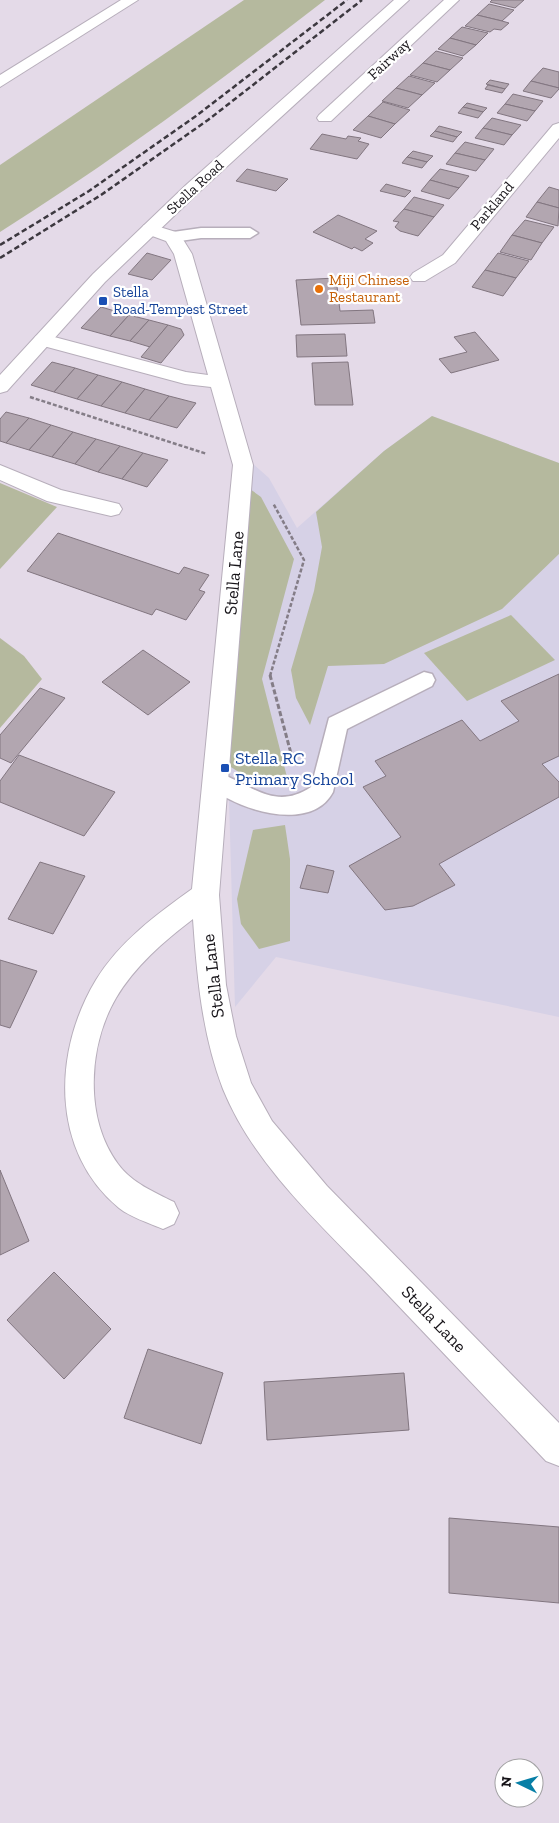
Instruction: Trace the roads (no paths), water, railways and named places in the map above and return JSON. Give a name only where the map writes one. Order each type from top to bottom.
[{"type":"street","points":[[0,82],[131,0]]},
{"type":"street","name":"Stella Road","points":[[0,387],[99,278],[150,229],[402,0]]},
{"type":"street","name":"Fairway","points":[[325,118],[452,0]]},
{"type":"street","points":[[0,67],[18,71]]},
{"type":"street","name":"Parkland","points":[[419,278],[449,259],[559,128]]},
{"type":"street","points":[[150,229],[173,237]]},
{"type":"street","name":"Stella Lane","points":[[173,237],[183,254],[243,465],[205,895],[212,985],[221,1036],[238,1088],[261,1131],[316,1197],[559,1448]]},
{"type":"street","points":[[42,340],[185,378],[218,382]]},
{"type":"street","points":[[0,472],[55,496],[111,509]]},
{"type":"street","points":[[163,1213],[133,1201],[115,1186],[99,1164],[85,1133],[78,1101],[78,1070],[84,1042],[93,1015],[106,989],[126,963],[151,938],[174,917],[205,895]]},
{"type":"lane","points":[[173,237],[190,232],[224,236],[250,233]]},
{"type":"lane","points":[[216,780],[252,799],[276,806],[292,808],[313,799],[321,792],[337,724],[424,680]]},
{"type":"railway","points":[[0,245],[89,191],[196,116],[347,0]]},
{"type":"railway","points":[[0,258],[101,195],[208,120],[362,0]]},
{"type":"place","name":"Miji Chinese Restaurant","points":[[319,289]]},
{"type":"place","name":"Stella Road-Tempest Street","points":[[103,301]]},
{"type":"place","name":"Stella RC Primary School","points":[[225,768]]}]
